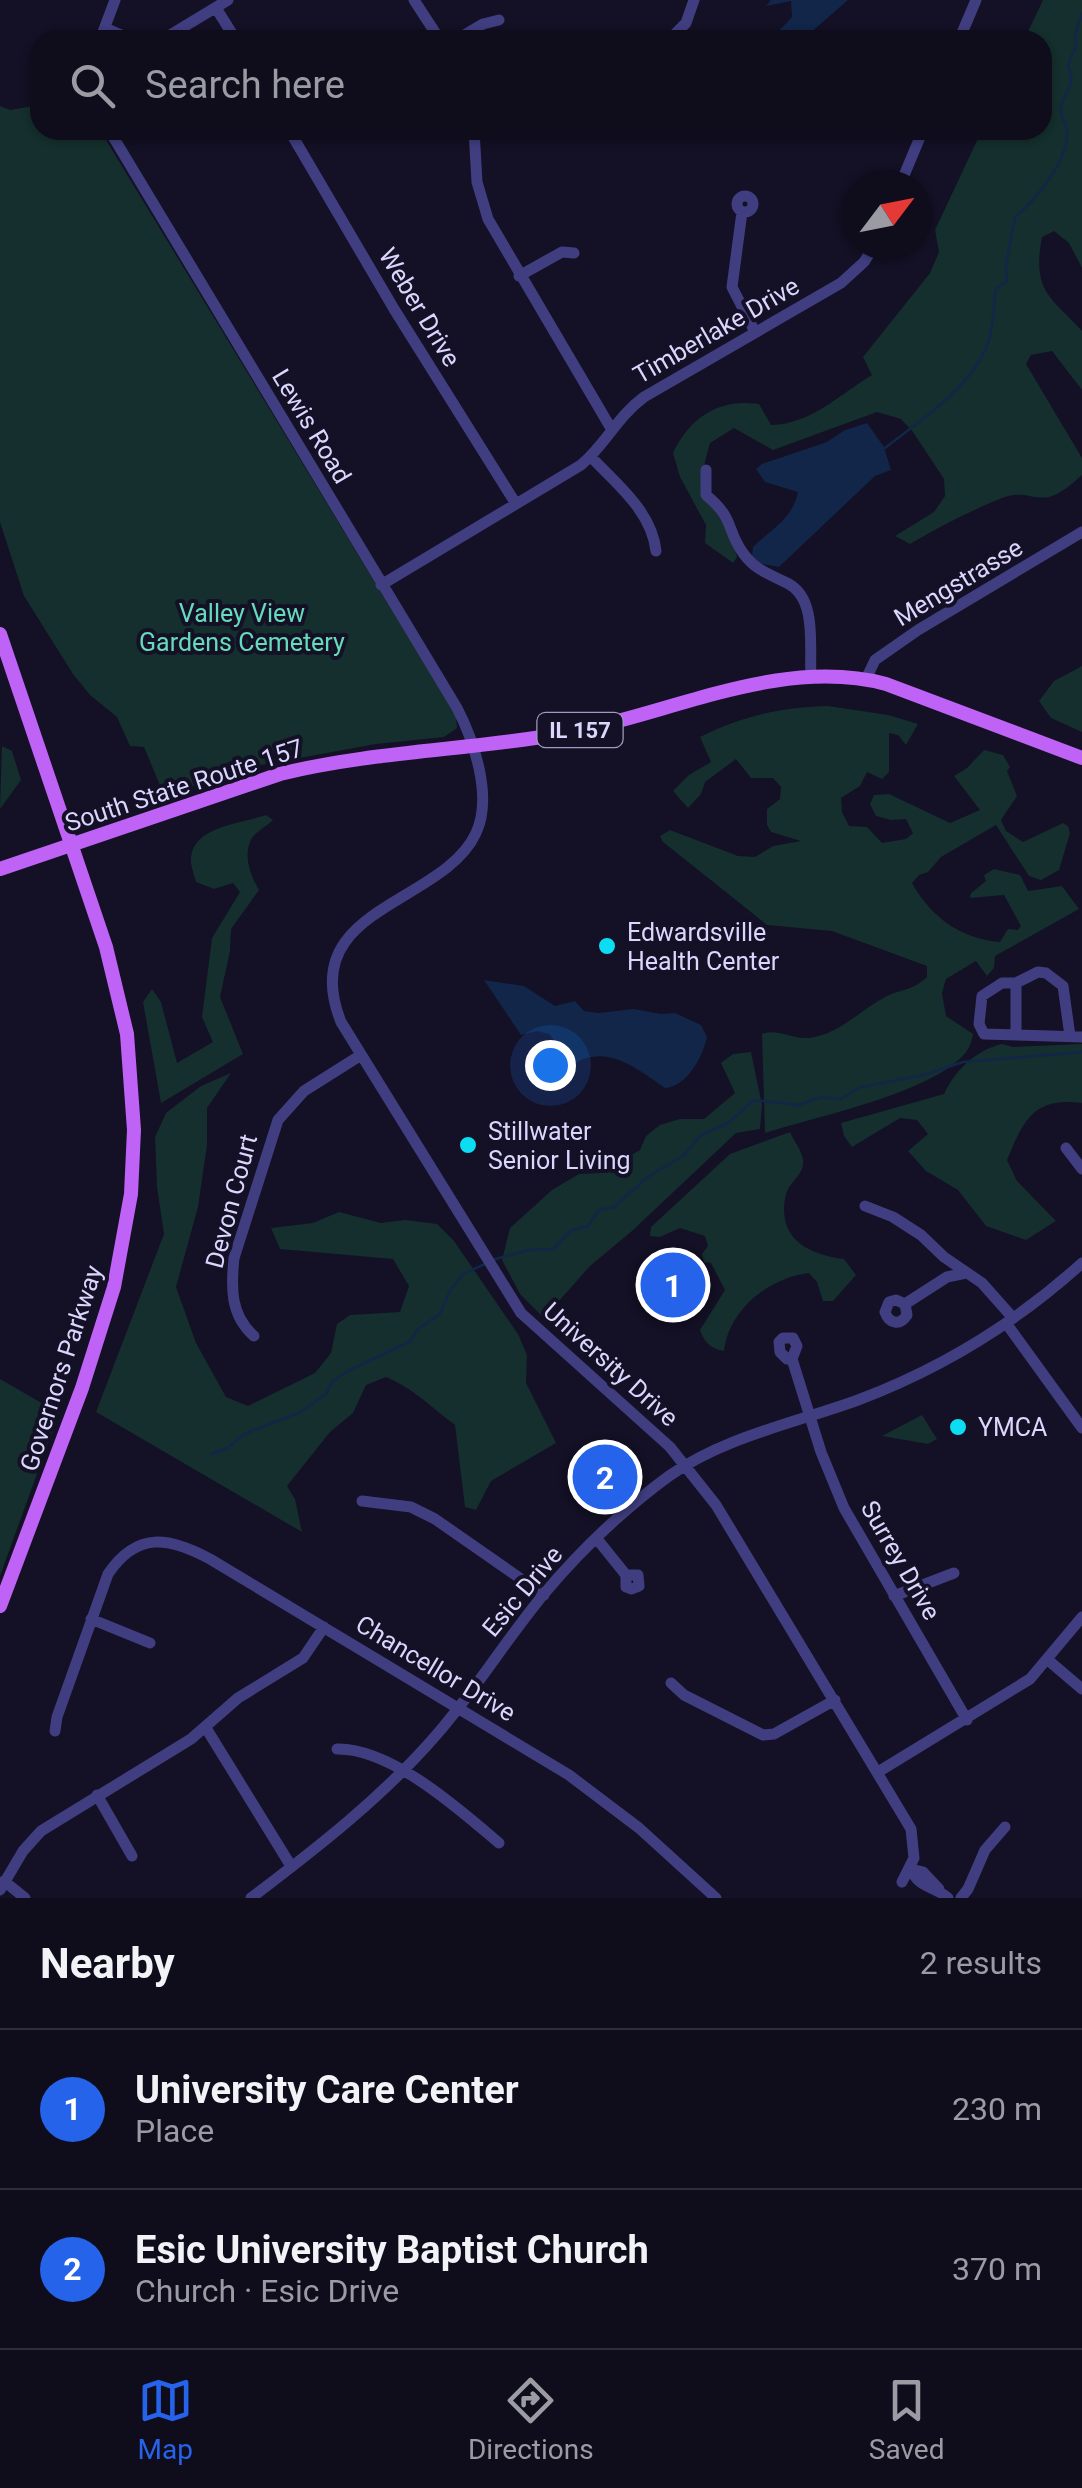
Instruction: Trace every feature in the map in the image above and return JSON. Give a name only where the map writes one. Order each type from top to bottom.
[{"type":"main road","name":"Governors Parkway","points":[[0,634],[106,947],[126,1034],[134,1130],[131,1194],[118,1271],[101,1332],[0,1606]]},
{"type":"main road","name":"South State Route 157","points":[[0,869],[280,774],[335,762],[575,731],[792,677],[866,679],[920,695],[1082,758]]},
{"type":"street","points":[[104,30],[115,0]]},
{"type":"street","points":[[179,30],[228,0]]},
{"type":"street","points":[[414,0],[434,30]]},
{"type":"street","points":[[679,30],[686,23],[694,0]]},
{"type":"street","points":[[964,30],[976,0]]},
{"type":"street","points":[[216,8],[230,30]]},
{"type":"street","points":[[473,30],[499,20]]},
{"type":"street","name":"Lewis Road","points":[[115,140],[457,708],[470,746]]},
{"type":"street","name":"Weber Drive","points":[[295,140],[394,309],[516,504]]},
{"type":"street","points":[[475,140],[481,200],[496,236],[612,430]]},
{"type":"street","points":[[906,170],[918,140]]},
{"type":"street","points":[[742,212],[732,287],[755,332]]},
{"type":"street","points":[[520,276],[562,252],[574,252]]},
{"type":"street","name":"Timberlake Drive","points":[[381,585],[591,457],[616,422],[644,397],[841,283],[865,260]]},
{"type":"street","points":[[591,457],[645,517],[655,537],[656,551]]},
{"type":"street","points":[[706,470],[706,495],[725,511],[743,553],[758,570],[794,586],[804,597],[811,676]]},
{"type":"street","name":"Mengstrasse","points":[[866,679],[875,660],[918,630],[1082,532]]},
{"type":"street","name":"University Drive","points":[[470,746],[484,795],[477,832],[455,861],[362,922],[341,952],[334,981],[341,1022],[521,1312],[639,1417],[686,1465],[732,1529],[911,1829],[915,1848],[911,1869]]},
{"type":"street","points":[[1038,972],[1046,974],[1063,986],[1066,1018],[1076,1036],[984,1034],[979,1024],[982,996],[1002,982],[1016,984],[1038,972]]},
{"type":"street","points":[[1016,984],[1016,1034]]},
{"type":"street","points":[[1066,1018],[1082,1013]]},
{"type":"street","name":"Devon Court","points":[[254,1336],[237,1314],[232,1277],[234,1258],[272,1133],[293,1100],[361,1055]]},
{"type":"street","points":[[1066,1148],[1082,1169]]},
{"type":"street","points":[[865,1206],[908,1226],[982,1283],[1082,1428]]},
{"type":"street","points":[[941,1281],[944,1257]]},
{"type":"street","name":"Esic Drive","points":[[251,1898],[266,1894],[291,1866],[402,1772],[459,1707],[544,1595],[597,1539],[686,1465],[707,1453],[925,1371],[1006,1323],[1082,1263]]},
{"type":"street","points":[[906,1304],[941,1281],[966,1273]]},
{"type":"street","name":"Surrey Drive","points":[[792,1359],[844,1508],[967,1720]]},
{"type":"street","points":[[362,1501],[410,1507],[435,1519],[544,1595]]},
{"type":"street","points":[[597,1539],[626,1575]]},
{"type":"street","points":[[55,1732],[105,1580],[121,1557],[147,1543],[185,1545],[324,1627]]},
{"type":"street","points":[[894,1596],[954,1573]]},
{"type":"street","points":[[878,1772],[1016,1690],[1048,1660],[1082,1617]]},
{"type":"street","points":[[91,1620],[150,1642]]},
{"type":"street","name":"Chancellor Drive","points":[[2,1885],[36,1835],[206,1728],[238,1698],[302,1658],[324,1627],[569,1775],[611,1806],[716,1898]]},
{"type":"street","points":[[1048,1660],[1082,1688]]},
{"type":"street","points":[[671,1684],[684,1695],[763,1734],[774,1734],[834,1700]]},
{"type":"street","points":[[206,1728],[291,1866]]},
{"type":"street","points":[[337,1749],[370,1753],[469,1817],[499,1843]]},
{"type":"street","points":[[97,1795],[132,1856]]},
{"type":"street","points":[[961,1898],[985,1850],[1006,1827]]},
{"type":"street","points":[[902,1882],[911,1869]]},
{"type":"street","points":[[911,1869],[915,1878],[943,1894]]},
{"type":"street","points":[[2,1885],[25,1898]]},
{"type":"green space","points":[[1043,0],[1082,0],[1082,268],[1069,243],[1054,231],[1042,237],[1040,270],[1046,292],[1082,331],[1082,390],[1052,351],[1031,355],[1026,364],[1082,458],[1082,475],[1049,497],[1002,498],[910,544],[895,536],[934,512],[945,496],[944,479],[901,419],[877,412],[773,450],[734,428],[710,443],[701,477],[726,519],[737,557],[733,563],[705,543],[706,525],[680,477],[673,453],[680,440],[697,420],[731,404],[759,404],[771,425],[799,420],[872,375],[863,357],[930,273],[939,252],[935,230],[977,140],[1052,140],[1052,30],[1029,30]]},
{"type":"green space","name":"Valley View Gardens Cemetery","points":[[0,106],[10,110],[30,107],[30,140],[106,140],[456,716],[457,728],[444,737],[376,744],[261,765],[164,795],[144,747],[130,746],[117,717],[90,695],[73,674],[24,596],[0,522]]},
{"type":"green space","points":[[1082,666],[1082,732],[1051,718],[1039,701],[1054,681]]},
{"type":"green space","points":[[828,706],[918,724],[906,745],[898,735],[889,733],[889,772],[882,779],[867,772],[860,786],[841,798],[849,826],[867,827],[882,843],[906,839],[913,833],[906,819],[876,816],[870,804],[874,795],[889,794],[950,823],[980,810],[954,776],[984,750],[1003,755],[1010,767],[1007,771],[1017,796],[1001,820],[1006,831],[1023,842],[1063,823],[1068,826],[1070,833],[1059,870],[1041,880],[1029,876],[996,825],[941,857],[912,883],[938,916],[960,931],[986,940],[1000,942],[1008,929],[1018,930],[1021,926],[1004,895],[970,898],[986,881],[984,875],[994,869],[1020,875],[1028,891],[1062,886],[1079,909],[995,956],[994,968],[987,976],[976,961],[946,979],[942,993],[946,1016],[973,1034],[968,1049],[954,1064],[905,1090],[765,1133],[762,1034],[808,1038],[830,1032],[885,997],[921,982],[927,977],[927,966],[832,931],[767,925],[660,836],[670,830],[738,856],[755,857],[773,846],[801,841],[771,832],[767,809],[780,799],[781,787],[773,778],[751,778],[736,759],[705,782],[701,794],[688,808],[673,791],[689,775],[711,762],[700,737],[762,714]]},
{"type":"green space","points":[[2,746],[12,751],[21,780],[0,809]]},
{"type":"green space","points":[[266,815],[273,820],[254,836],[248,851],[259,890],[231,929],[220,997],[243,1054],[161,1103],[143,1002],[152,989],[161,1002],[177,1063],[213,1042],[202,1017],[212,938],[240,892],[233,883],[214,889],[196,882],[191,860],[194,847],[210,832]]},
{"type":"green space","points":[[1002,1044],[1082,1044],[1082,1103],[1052,1104],[1032,1114],[1007,1160],[1017,1181],[1056,1221],[1026,1240],[986,1226],[958,1190],[926,1171],[908,1151],[928,1134],[917,1120],[900,1118],[852,1147],[841,1123],[944,1094],[967,1062]]},
{"type":"green space","points":[[751,1052],[762,1105],[760,1129],[736,1133],[590,1266],[544,1318],[520,1294],[502,1260],[510,1228],[552,1190],[579,1174],[600,1173],[640,1150],[646,1136],[660,1125],[680,1119],[704,1119],[735,1093],[721,1063],[733,1054]]},
{"type":"green space","points":[[231,1073],[207,1108],[207,1145],[198,1207],[176,1287],[196,1343],[226,1397],[248,1406],[315,1373],[331,1353],[337,1324],[350,1315],[400,1312],[409,1286],[393,1259],[280,1249],[271,1228],[313,1223],[339,1212],[381,1223],[405,1220],[437,1224],[454,1241],[518,1334],[527,1355],[526,1383],[556,1443],[491,1481],[476,1510],[465,1507],[455,1425],[386,1377],[366,1385],[353,1413],[330,1432],[287,1486],[295,1499],[302,1532],[96,1412],[164,1234],[155,1137],[166,1113],[201,1086]]},
{"type":"green space","points":[[790,1132],[803,1160],[802,1169],[786,1194],[784,1209],[790,1233],[807,1248],[844,1259],[856,1275],[833,1301],[823,1301],[817,1282],[809,1273],[780,1281],[743,1309],[727,1336],[724,1351],[719,1350],[709,1344],[700,1330],[725,1290],[711,1263],[704,1262],[702,1254],[708,1246],[705,1236],[680,1228],[660,1237],[650,1236],[651,1227],[730,1154]]},
{"type":"green space","points":[[0,1379],[59,1413],[0,1576]]},
{"type":"green space","points":[[922,1415],[937,1439],[928,1444],[882,1436]]},
{"type":"water","points":[[771,0],[848,0],[814,30],[780,30],[792,17],[791,1],[766,6]]},
{"type":"water","points":[[867,423],[884,447],[891,470],[875,476],[779,567],[757,563],[752,557],[753,547],[786,517],[798,492],[765,482],[756,469]]},
{"type":"water","points":[[484,980],[524,986],[555,1006],[575,1001],[584,1011],[598,1013],[634,1009],[675,1013],[701,1025],[707,1037],[705,1045],[687,1076],[665,1088],[627,1063],[605,1057],[583,1059],[553,1072],[558,1045],[549,1034],[537,1031],[521,1035]]},
{"type":"waterway","points":[[885,448],[958,388],[988,343],[996,289],[1007,281],[1015,217],[1049,179],[1066,143],[1067,129],[1061,110],[1070,85],[1068,66],[1082,14]]},
{"type":"waterway","points":[[492,1260],[529,1250],[553,1249],[572,1230],[588,1226],[599,1210],[614,1207],[648,1177],[683,1156],[701,1135],[728,1123],[754,1100],[799,1105],[821,1097],[840,1099],[861,1087],[924,1075],[963,1062],[1082,1052]]},
{"type":"waterway","points":[[212,1454],[228,1448],[246,1433],[299,1413],[326,1394],[332,1382],[348,1371],[409,1342],[419,1328],[439,1315],[463,1274],[485,1264]]},
{"type":"place","name":"Edwardsville Health Center","points":[[607,946]]},
{"type":"place","name":"Stillwater Senior Living","points":[[468,1145]]},
{"type":"place","name":"University Care Center","points":[[673,1285]]},
{"type":"place","name":"YMCA","points":[[958,1427]]},
{"type":"place","name":"Esic University Baptist Church","points":[[605,1477]]}]
